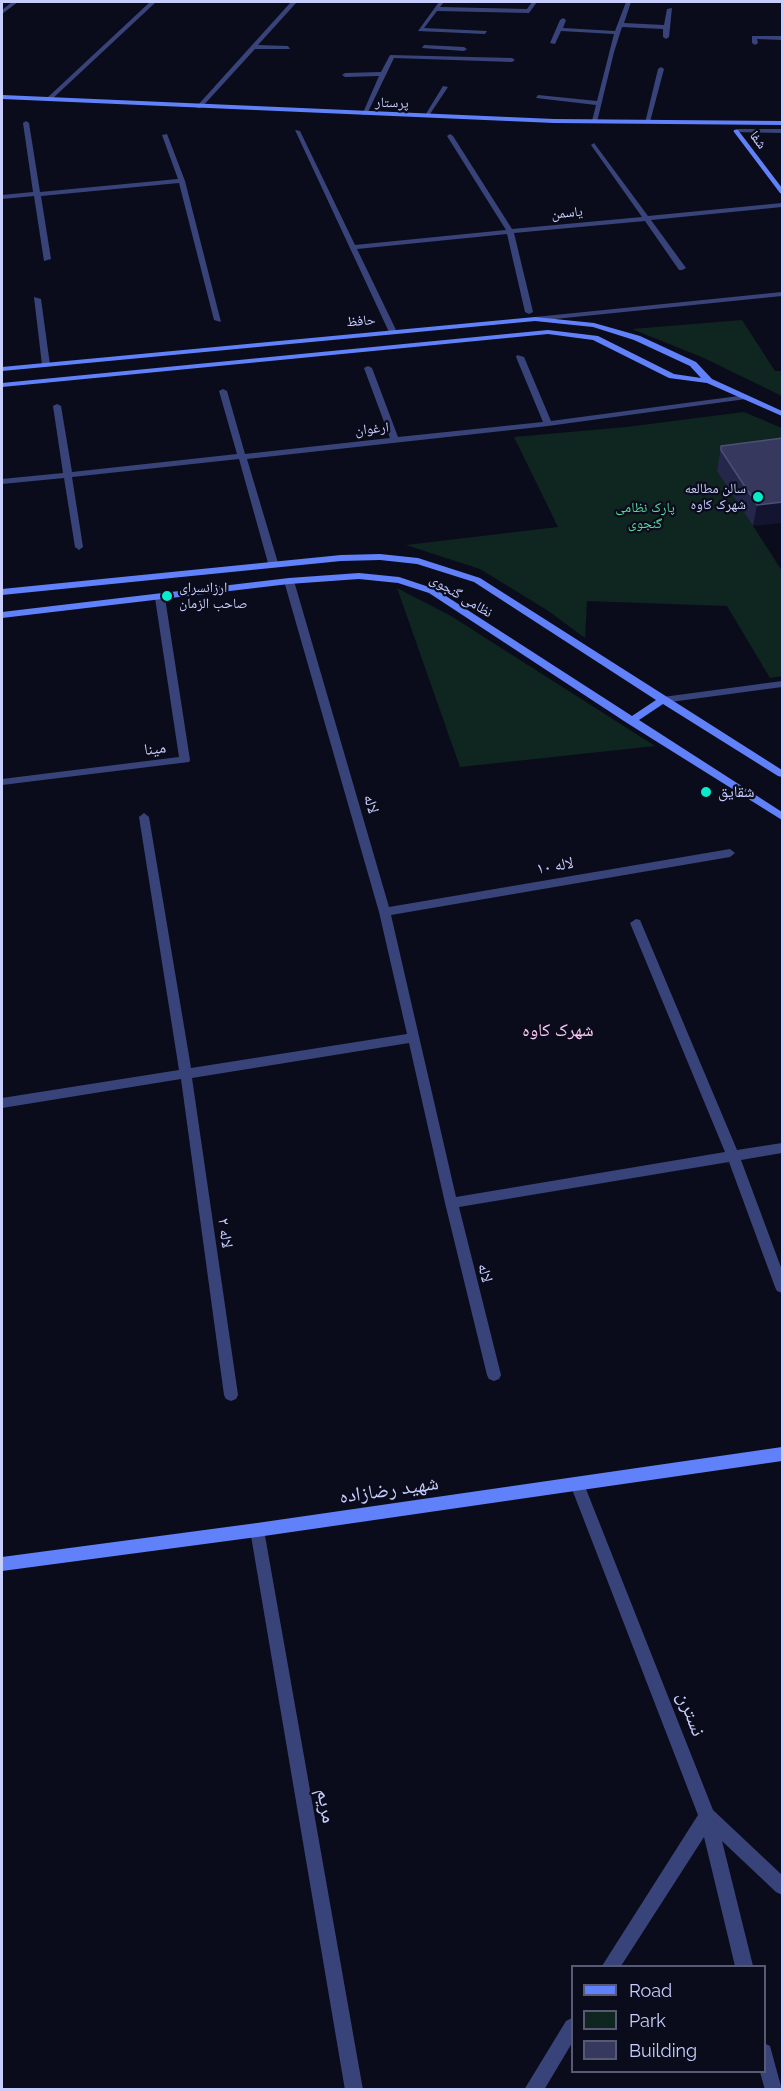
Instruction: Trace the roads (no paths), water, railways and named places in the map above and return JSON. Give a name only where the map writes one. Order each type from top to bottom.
[{"type":"street","points":[[2,12],[15,2]]},
{"type":"street","points":[[50,99],[153,2]]},
{"type":"street","points":[[199,107],[294,2]]},
{"type":"street","points":[[420,30],[441,2]]},
{"type":"street","points":[[436,9],[529,11],[534,2]]},
{"type":"street","points":[[595,121],[628,2]]},
{"type":"street","points":[[666,37],[670,9]]},
{"type":"street","points":[[553,43],[563,20]]},
{"type":"street","points":[[620,25],[666,27]]},
{"type":"street","points":[[559,29],[618,33]]},
{"type":"street","points":[[420,30],[485,32]]},
{"type":"street","points":[[420,30],[424,47],[421,56]]},
{"type":"street","points":[[755,43],[754,37],[783,38]]},
{"type":"street","points":[[253,47],[288,48]]},
{"type":"street","points":[[424,47],[464,49]]},
{"type":"street","points":[[364,114],[392,56],[512,60]]},
{"type":"street","points":[[647,122],[661,69]]},
{"type":"street","points":[[345,75],[383,75]]},
{"type":"street","points":[[426,116],[445,87]]},
{"type":"street","name":"پرستار","points":[[2,97],[364,114],[595,121],[783,123]]},
{"type":"street","points":[[538,98],[599,103]]},
{"type":"street","points":[[26,123],[47,259]]},
{"type":"street","points":[[297,131],[393,332],[404,346]]},
{"type":"street","name":"شفا","points":[[783,131],[736,131],[783,192]]},
{"type":"street","points":[[165,135],[182,181],[218,320]]},
{"type":"street","points":[[450,136],[510,231],[529,312]]},
{"type":"street","points":[[594,145],[682,268]]},
{"type":"street","points":[[2,196],[182,181]]},
{"type":"street","name":"یاسمن","points":[[354,247],[783,205]]},
{"type":"street","points":[[535,320],[783,294]]},
{"type":"street","points":[[37,299],[46,365]]},
{"type":"street","name":"حافظ","points":[[2,369],[535,320],[594,325],[637,338],[693,364],[709,381]]},
{"type":"street","name":"حافظ","points":[[2,385],[548,333],[596,338],[672,376],[709,381],[783,414]]},
{"type":"street","points":[[520,357],[548,424]]},
{"type":"street","points":[[368,368],[395,440]]},
{"type":"street","points":[[223,391],[273,563]]},
{"type":"street","name":"ارغوان","points":[[2,482],[548,424],[746,397]]},
{"type":"street","points":[[57,406],[80,547]]},
{"type":"street","name":"نظامی گنجوی","points":[[2,592],[273,563],[380,557],[418,561],[477,579],[663,700],[783,774]]},
{"type":"street","name":"نظامی گنجوی","points":[[2,615],[289,581],[359,576],[399,580],[432,591],[783,817]]},
{"type":"street","name":"لاله","points":[[289,581],[385,912],[451,1203],[494,1375]]},
{"type":"street","name":"مینا","points":[[2,782],[185,760],[160,598]]},
{"type":"street","points":[[631,721],[663,700],[783,684]]},
{"type":"street","name":"لاله ۲","points":[[144,817],[186,1075],[231,1395]]},
{"type":"street","name":"لاله ۱۰","points":[[385,912],[730,853]]},
{"type":"street","points":[[636,923],[733,1156],[783,1287]]},
{"type":"street","points":[[2,1103],[413,1038]]},
{"type":"street","points":[[451,1203],[783,1148]]},
{"type":"street","name":"شهید رضازاده","points":[[2,1564],[257,1530],[783,1454]]},
{"type":"street","name":"نسترن","points":[[577,1484],[707,1816],[744,1965]]},
{"type":"street","name":"مریم","points":[[257,1530],[354,2090]]},
{"type":"street","points":[[612,1965],[707,1816],[783,1886]]},
{"type":"street","points":[[532,2090],[571,2030]]},
{"type":"street","points":[[766,2056],[774,2090]]},
{"type":"place","name":"سالن مطالعه شهرک کاوه","points":[[758,497]]},
{"type":"place","name":"ارزانسرای صاحب الزمان","points":[[167,596]]},
{"type":"place","name":"شقایق","points":[[706,792]]},
{"type":"district","name":"شهرک کاوه","points":[[558,1031]]},
{"type":"park label","name":"پارک نظامی گنجوی","points":[[645,516]]}]
